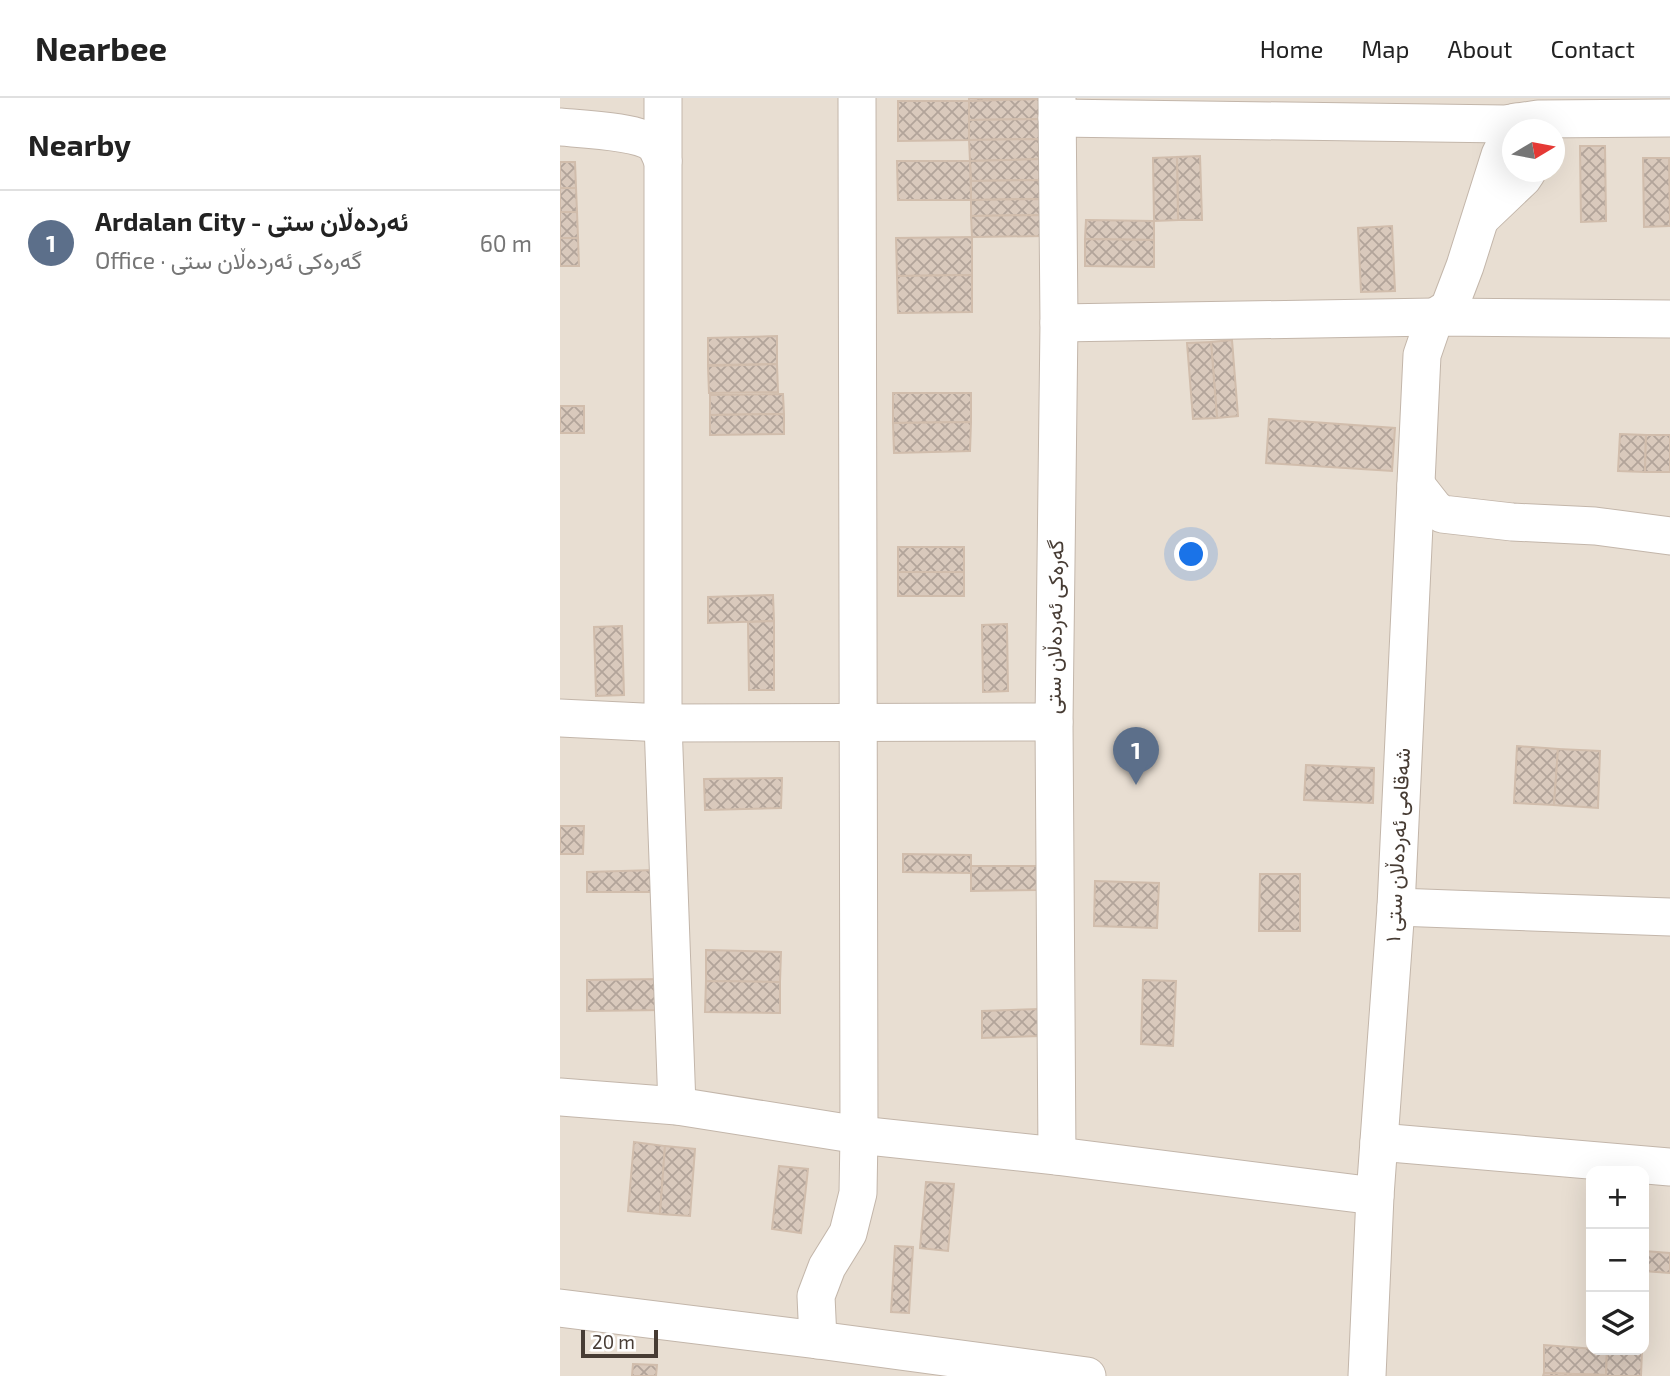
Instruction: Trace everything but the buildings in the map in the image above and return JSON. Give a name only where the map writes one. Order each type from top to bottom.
[{"type":"street","points":[[663,98],[663,723],[677,1107]]},
{"type":"street","points":[[818,1340],[816,1296],[827,1267],[848,1233],[858,1193],[857,98]]},
{"type":"street","points":[[1057,108],[1502,122]]},
{"type":"street","name":"گەرەکی ئەردەڵان ستی","points":[[1057,108],[1059,323],[1054,722],[1057,1156]]},
{"type":"street","points":[[1565,123],[1670,118]]},
{"type":"street","points":[[560,127],[612,132],[642,139],[655,145],[663,161]]},
{"type":"street","name":"شەقامی ئەردەڵان ستی ١","points":[[1367,1376],[1375,1196],[1396,907],[1422,355],[1435,317],[1449,308],[1502,151]]},
{"type":"street","points":[[1478,221],[1518,182]]},
{"type":"street","points":[[1059,323],[1663,314]]},
{"type":"street","points":[[1416,485],[1428,503],[1442,514],[1512,522],[1595,526],[1670,536]]},
{"type":"street","points":[[560,718],[663,723],[1054,722]]},
{"type":"street","points":[[1396,907],[1670,917]]},
{"type":"street","points":[[562,1099],[677,1107],[859,1135],[1057,1156],[1375,1196]]},
{"type":"street","points":[[1379,1142],[1670,1167]]},
{"type":"street","points":[[560,1308],[1087,1376]]},
{"type":"shaded area","points":[[560,98],[1670,98],[1670,1376],[560,1376]]},
{"type":"place","name":"Ardalan City - ئەردەڵان ستی","points":[[1136,785]]}]
